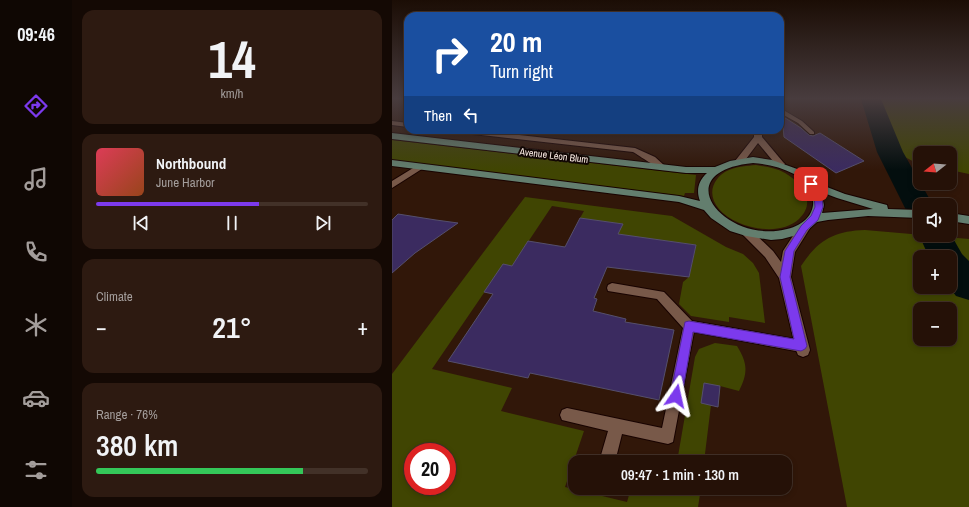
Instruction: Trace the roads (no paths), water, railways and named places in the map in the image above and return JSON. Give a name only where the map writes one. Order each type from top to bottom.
[{"type":"street","points":[[740,161],[757,134]]},
{"type":"street","points":[[759,134],[780,164]]},
{"type":"street","name":"Avenue Léon Blum","points":[[392,136],[686,170],[716,170]]},
{"type":"street","points":[[785,277],[789,251],[804,228],[815,218],[819,207],[818,195],[811,184],[803,176],[780,164],[767,161],[740,161],[730,163],[716,170],[708,177],[704,186],[704,196],[708,207],[717,218],[731,227],[747,233],[768,236],[788,234],[804,228]]},
{"type":"street","points":[[392,163],[679,199],[708,207]]},
{"type":"street","points":[[811,184],[841,196],[894,212]]},
{"type":"street","points":[[815,218],[844,213],[894,212],[913,213]]},
{"type":"street","points":[[957,219],[969,220]]},
{"type":"street","points":[[747,233],[769,254],[785,277],[802,348]]},
{"type":"lane","points":[[392,123],[404,124]]},
{"type":"lane","points":[[801,123],[812,133]]},
{"type":"lane","points":[[490,134],[636,150],[652,159],[662,167]]},
{"type":"lane","points":[[392,185],[421,167]]},
{"type":"lane","points":[[612,288],[660,296],[689,326],[802,348]]},
{"type":"lane","points":[[567,415],[668,437],[689,326]]},
{"type":"lane","points":[[609,455],[617,426]]},
{"type":"waterway","points":[[879,123],[890,152],[915,198]]},
{"type":"waterway","points":[[938,242],[942,250]]},
{"type":"waterway","points":[[957,272],[969,285]]}]
